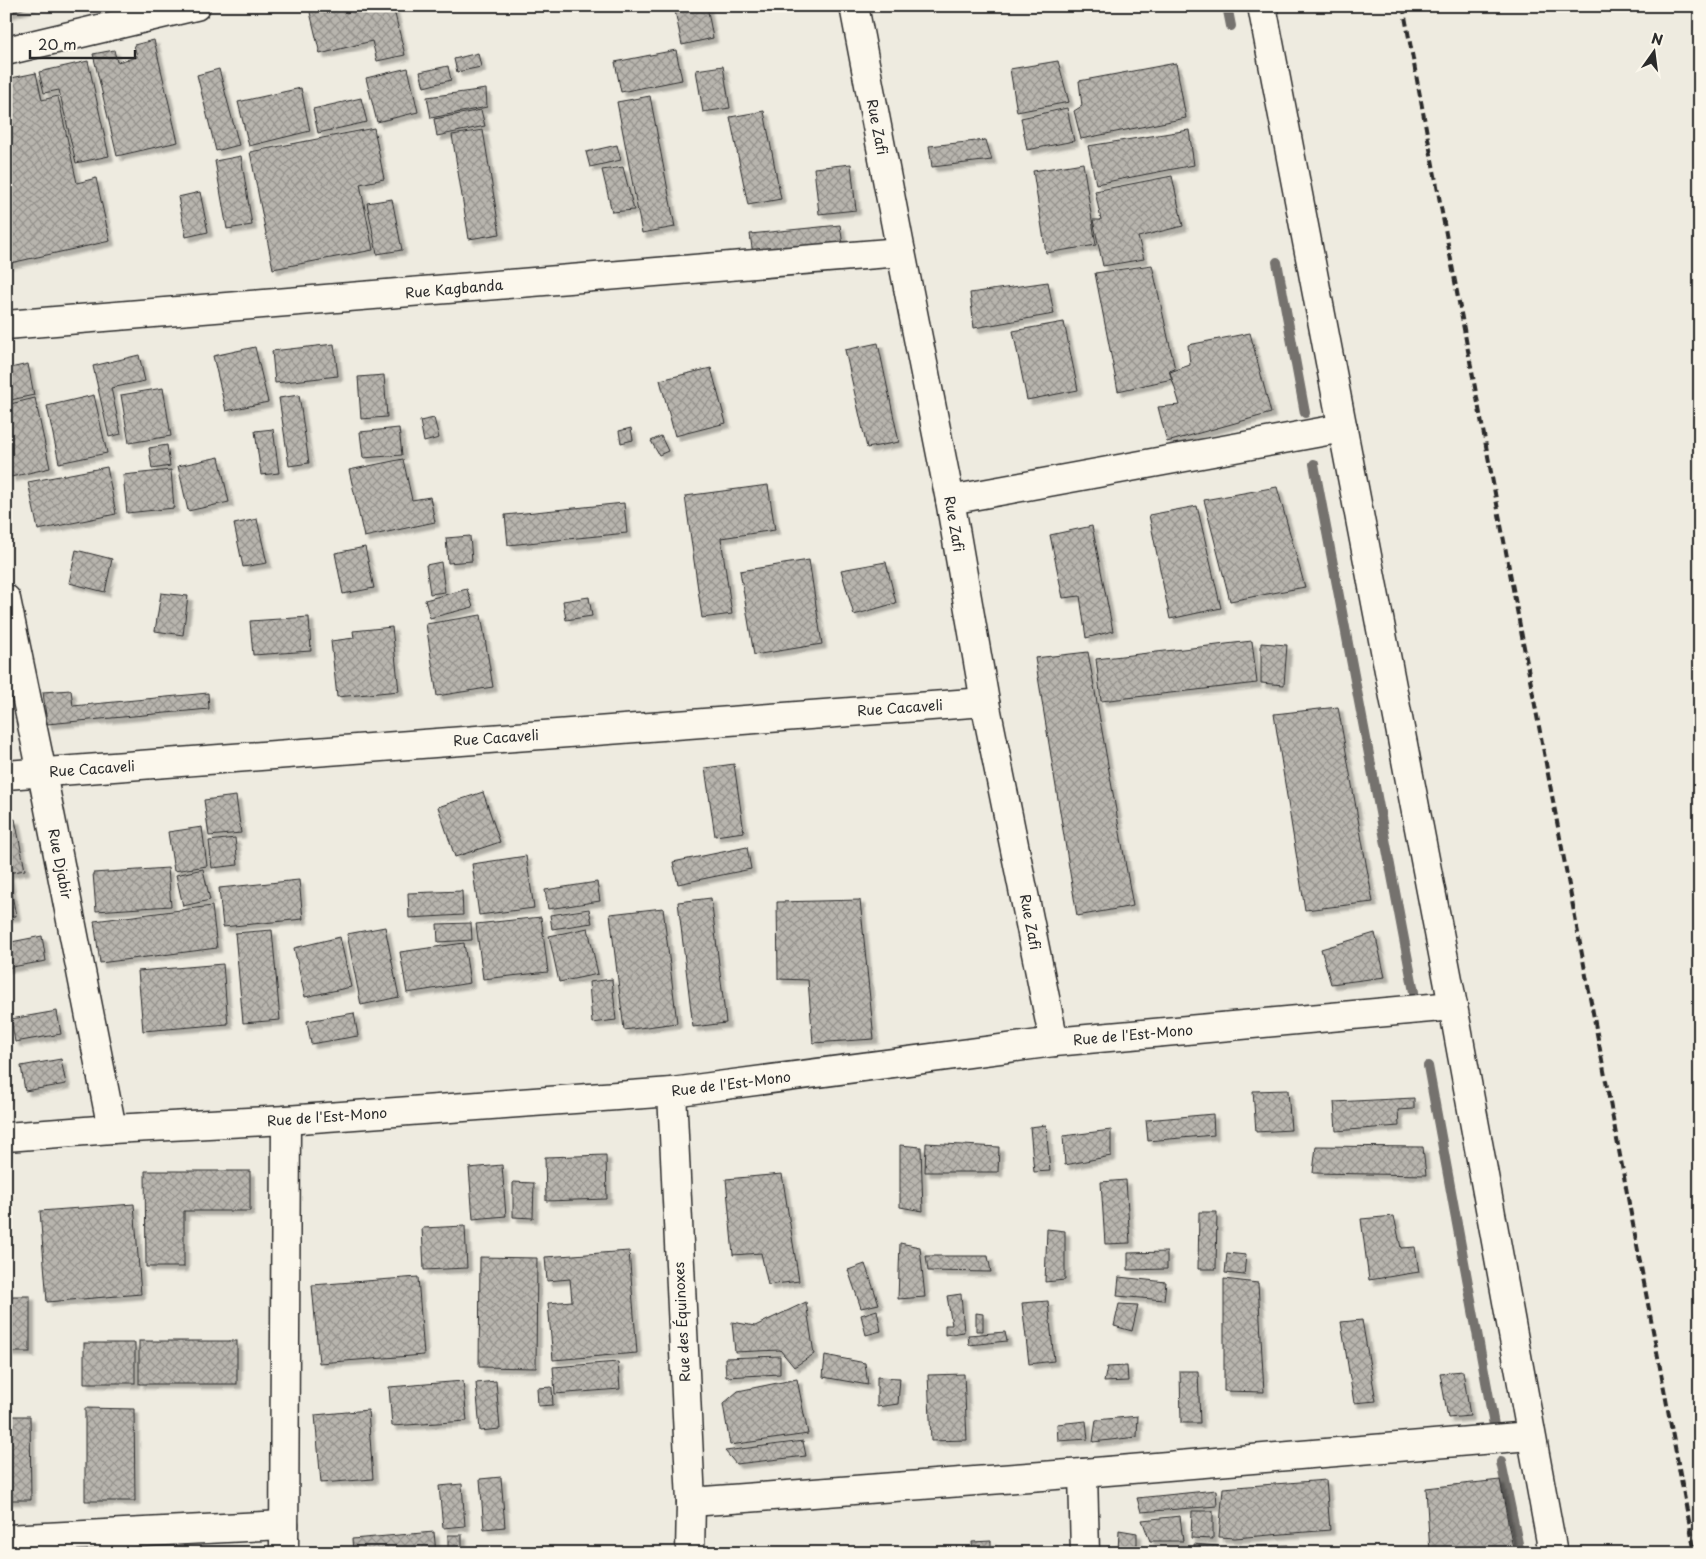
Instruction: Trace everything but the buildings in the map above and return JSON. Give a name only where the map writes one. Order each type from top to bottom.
[{"type":"street","points":[[6,51],[196,6]]},
{"type":"street","name":"Rue Zafi","points":[[854,6],[950,500],[985,702],[1054,1042]]},
{"type":"street","points":[[1262,6],[1453,1006],[1552,1553]]},
{"type":"street","name":"Rue Kagbanda","points":[[6,325],[901,252]]},
{"type":"street","points":[[950,500],[1343,428]]},
{"type":"street","name":"Rue Djabir","points":[[6,599],[112,1129]]},
{"type":"street","name":"Rue Cacaveli","points":[[6,775],[985,702]]},
{"type":"street","name":"Rue de l'Est-Mono","points":[[6,1137],[112,1129],[286,1120],[672,1092],[1054,1042],[1453,1006]]},
{"type":"street","name":"Rue des Équinoxes","points":[[672,1092],[691,1502],[690,1553]]},
{"type":"street","points":[[284,1553],[286,1120]]},
{"type":"street","points":[[691,1502],[1083,1473],[1530,1436]]},
{"type":"street","points":[[1083,1473],[1085,1553]]},
{"type":"street","points":[[6,1539],[284,1525]]},
{"type":"waterway","points":[[1227,6],[1231,26]]},
{"type":"waterway","points":[[1277,262],[1305,413]]},
{"type":"waterway","points":[[1314,464],[1414,992]]},
{"type":"waterway","points":[[1428,1066],[1496,1436]]},
{"type":"waterway","points":[[1501,1462],[1520,1553]]},
{"type":"railway","points":[[1403,6],[1695,1553]]}]
